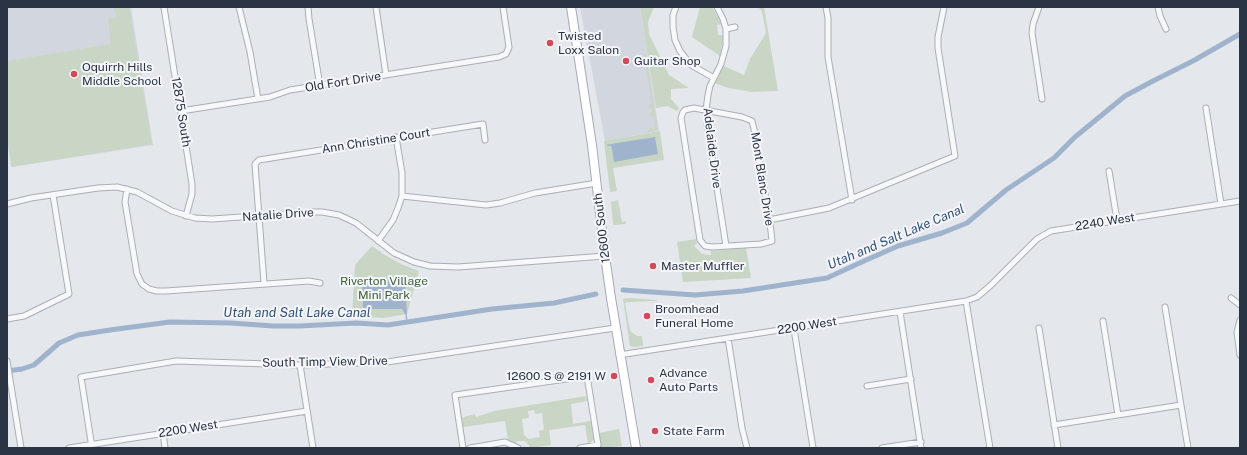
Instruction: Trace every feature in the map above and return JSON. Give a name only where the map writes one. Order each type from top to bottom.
[{"type":"main road","name":"12600 South","points":[[571,7],[592,145],[619,356],[636,448]]},
{"type":"street","name":"12875 South","points":[[164,7],[192,189],[186,216]]},
{"type":"street","points":[[239,7],[251,57],[258,99]]},
{"type":"street","points":[[308,7],[320,86]]},
{"type":"street","points":[[376,7],[386,75]]},
{"type":"street","name":"Old Fort Drive","points":[[181,111],[270,97],[290,90],[499,57],[506,54],[509,44],[503,7]]},
{"type":"street","points":[[676,7],[673,27],[675,40],[680,51],[691,65],[714,78]]},
{"type":"street","name":"Adelaide Drive","points":[[717,7],[723,19],[727,37],[725,55],[708,95],[706,110],[726,246]]},
{"type":"street","points":[[826,7],[828,18],[828,58],[852,200]]},
{"type":"street","points":[[769,220],[829,208],[852,200],[955,156],[938,48],[938,37],[944,7]]},
{"type":"street","points":[[1039,7],[1032,33],[1042,99]]},
{"type":"street","points":[[1158,7],[1160,16],[1166,28]]},
{"type":"street","points":[[726,29],[735,27]]},
{"type":"street","name":"Mont Blanc Drive","points":[[694,108],[742,117],[752,121],[769,220],[772,241],[761,244],[712,247],[705,246],[700,238],[681,118],[683,112],[694,108]]},
{"type":"street","points":[[1206,108],[1221,204]]},
{"type":"street","name":"Ann Christine Court","points":[[259,216],[255,164],[259,160],[483,124],[485,140]]},
{"type":"street","points":[[378,240],[393,220],[402,196],[402,174],[396,137]]},
{"type":"street","points":[[1109,171],[1117,220]]},
{"type":"street","points":[[402,196],[490,205],[535,193],[596,183]]},
{"type":"street","name":"Natalie Drive","points":[[7,204],[31,198],[104,187],[117,187],[137,192],[172,211],[195,218],[212,219],[312,212],[339,215],[356,223],[394,253],[421,264],[439,267],[458,267],[605,256]]},
{"type":"street","points":[[127,189],[125,202],[136,274],[142,284],[149,289],[157,291],[309,281],[320,283]]},
{"type":"street","points":[[7,319],[24,316],[69,294],[54,195]]},
{"type":"street","name":"2240 West","points":[[990,286],[1037,239],[1044,234],[1055,230],[1240,201]]},
{"type":"street","points":[[259,216],[264,284]]},
{"type":"street","name":"2200 West","points":[[619,356],[966,301],[977,297],[990,286]]},
{"type":"street","points":[[1231,298],[1240,305]]},
{"type":"street","points":[[966,301],[990,448]]},
{"type":"street","points":[[1165,307],[1188,448]]},
{"type":"street","points":[[882,448],[921,445],[900,312]]},
{"type":"street","points":[[1240,320],[1237,332],[1240,355]]},
{"type":"street","points":[[1103,321],[1118,415]]},
{"type":"street","name":"South Timp View Drive","points":[[92,446],[81,377],[176,362],[300,365],[387,362],[615,328]]},
{"type":"street","points":[[1039,328],[1058,448]]},
{"type":"street","points":[[794,329],[813,448]]},
{"type":"street","points":[[728,338],[742,428],[747,448]]},
{"type":"street","points":[[7,364],[21,448]]},
{"type":"street","points":[[300,365],[313,448]]},
{"type":"street","points":[[463,448],[455,395],[587,376],[598,445],[580,448]]},
{"type":"street","points":[[867,386],[911,379]]},
{"type":"street","points":[[1054,425],[1181,405]]},
{"type":"street","name":"2200 West","points":[[69,448],[92,446],[162,433],[307,411]]},
{"type":"street","points":[[162,433],[165,448]]},
{"type":"street","points":[[470,448],[505,442],[518,448]]},
{"type":"shaded area","name":"Oquirrh Hills Middle School","points":[[7,7],[131,7],[153,145],[11,167],[7,140]]},
{"type":"shaded area","points":[[580,7],[640,7],[659,131],[605,141]]},
{"type":"green space","name":"Oquirrh Hills Middle School","points":[[114,7],[129,7],[152,144],[12,167],[7,136],[7,59],[8,61],[111,44],[108,19],[116,17]]},
{"type":"green space","points":[[640,7],[654,7],[648,22],[649,34],[669,75],[689,88],[671,89],[671,99],[679,108],[677,111],[667,106],[656,108]]},
{"type":"green space","points":[[700,7],[712,7],[719,19],[721,24],[717,25],[718,35],[723,35],[720,56],[692,37]]},
{"type":"green space","points":[[758,7],[764,7],[778,91],[752,92],[728,88],[715,83],[724,66],[744,75],[750,59],[766,33],[762,11]]},
{"type":"green space","points":[[644,54],[646,54],[658,130],[647,132],[650,128],[655,129],[654,117],[649,115],[652,112],[652,108],[649,108],[649,106],[652,104]]},
{"type":"green space","points":[[660,131],[664,160],[613,168],[617,191],[610,192],[604,141]]},
{"type":"green space","points":[[618,200],[622,222],[626,221],[626,224],[613,225],[611,202]]},
{"type":"green space","points":[[696,239],[697,243],[694,246],[701,253],[707,255],[711,255],[711,251],[746,248],[751,278],[683,282],[677,242]]},
{"type":"green space","name":"Riverton Village Mini Park","points":[[372,246],[401,264],[419,271],[407,314],[383,318],[352,316],[355,265]]},
{"type":"green space","points":[[623,299],[657,300],[625,303],[631,332],[637,336],[642,336],[643,346],[630,346]]},
{"type":"green space","points":[[586,396],[587,401],[571,404],[573,424],[591,421],[594,439],[588,444],[585,425],[549,430],[551,445],[530,448],[525,441],[514,443],[508,441],[505,421],[463,427],[462,418],[475,414],[476,417],[494,411]],"holes":[[[534,410],[535,414],[542,413],[544,430],[539,431],[540,437],[529,439],[524,435],[522,419],[529,418],[528,411]]]},
{"type":"green space","points":[[619,429],[622,446],[601,448],[599,433]]},
{"type":"water","points":[[655,137],[658,154],[614,162],[611,144]]},
{"type":"water","points":[[405,279],[407,314],[405,314],[402,309],[363,309],[362,280]]},
{"type":"waterway","name":"Utah and Salt Lake Canal","points":[[623,290],[695,295],[743,291],[827,278],[898,246],[942,233],[967,223],[1006,190],[1054,158],[1075,137],[1125,96],[1193,61],[1240,34]]},
{"type":"waterway","name":"Utah and Salt Lake Canal","points":[[7,371],[22,369],[34,365],[59,343],[78,335],[170,322],[231,323],[273,326],[356,323],[388,325],[492,309],[554,303],[596,294]]},
{"type":"waterway","points":[[406,314],[407,322]]},
{"type":"place","name":"Twisted Loxx Salon","points":[[550,43]]},
{"type":"place","name":"Guitar Shop","points":[[626,61]]},
{"type":"place","name":"Oquirrh Hills Middle School","points":[[74,74]]},
{"type":"place","name":"Master Muffler","points":[[653,266]]},
{"type":"place","name":"Broomhead Funeral Home","points":[[647,316]]},
{"type":"place","name":"12600 S @ 2191 W","points":[[614,376]]},
{"type":"place","name":"Advance Auto Parts","points":[[651,380]]},
{"type":"place","name":"State Farm","points":[[655,431]]}]
